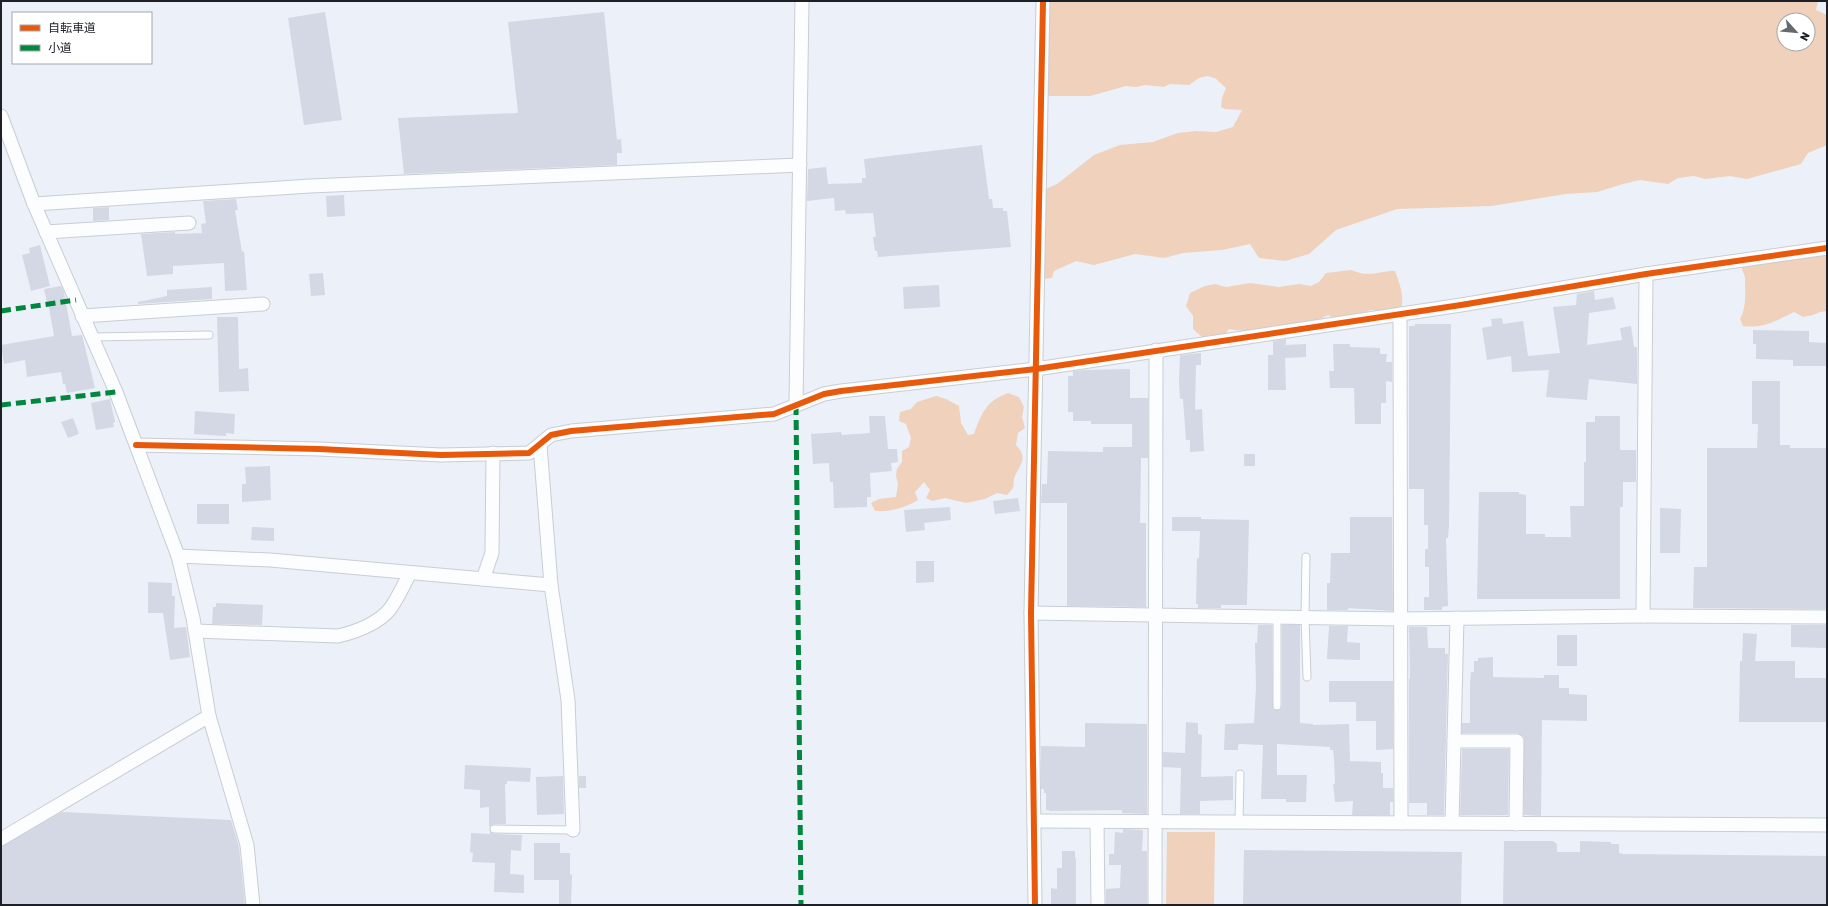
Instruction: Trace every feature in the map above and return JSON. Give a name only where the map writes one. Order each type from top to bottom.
[{"type":"street","points":[[796,405],[802,1]]},
{"type":"street","points":[[1035,905],[1031,613],[1043,1]]},
{"type":"street","points":[[1,116],[34,204],[116,392],[178,556],[195,631],[209,716],[247,845],[253,905]]},
{"type":"street","points":[[34,204],[310,186],[800,165]]},
{"type":"street","points":[[46,232],[189,223]]},
{"type":"street","points":[[136,445],[319,449],[441,455],[529,453],[551,435],[571,431],[774,414],[824,394],[841,391],[1036,369],[1400,314],[1646,274],[1827,248]]},
{"type":"street","points":[[1643,616],[1646,274]]},
{"type":"street","points":[[82,316],[263,304]]},
{"type":"street","points":[[1400,314],[1401,823]]},
{"type":"street","points":[[1155,905],[1156,350]]},
{"type":"street","points":[[540,445],[551,585],[568,700],[573,830]]},
{"type":"street","points":[[482,579],[492,553],[493,453]]},
{"type":"street","points":[[178,556],[270,560],[551,585]]},
{"type":"street","points":[[195,631],[338,636],[351,633],[379,619],[390,609],[410,573]]},
{"type":"street","points":[[1031,613],[1400,618],[1643,616],[1827,617]]},
{"type":"street","points":[[1452,823],[1457,618]]},
{"type":"street","points":[[1,839],[209,716]]},
{"type":"street","points":[[1454,741],[1517,741],[1516,824]]},
{"type":"street","points":[[1034,822],[1827,825]]},
{"type":"street","points":[[1097,822],[1098,905]]},
{"type":"lane","points":[[92,337],[209,335]]},
{"type":"lane","points":[[1306,557],[1305,617],[1307,677]]},
{"type":"lane","points":[[1276,617],[1277,706]]},
{"type":"lane","points":[[1240,774],[1240,822]]},
{"type":"lane","points":[[494,829],[573,830]]},
{"type":"shaded area","points":[[1049,1],[1818,1],[1816,10],[1827,15],[1827,145],[1808,153],[1801,164],[1747,179],[1730,176],[1705,179],[1694,176],[1678,178],[1668,184],[1640,180],[1597,192],[1566,194],[1491,206],[1397,209],[1336,230],[1309,254],[1285,261],[1259,258],[1250,244],[1222,250],[1183,253],[1164,258],[1135,254],[1094,265],[1076,261],[1054,271],[1052,278],[1042,279],[1044,190],[1057,184],[1094,155],[1120,145],[1153,142],[1178,133],[1196,131],[1216,132],[1233,127],[1242,110],[1225,109],[1221,107],[1222,98],[1226,88],[1215,78],[1207,76],[1199,78],[1189,85],[1170,84],[1164,87],[1145,85],[1136,87],[1126,86],[1090,96],[1049,96],[1045,88]]},
{"type":"shaded area","points":[[1827,243],[1827,311],[1803,317],[1794,312],[1776,321],[1763,325],[1750,327],[1743,326],[1740,319],[1744,309],[1745,299],[1745,277],[1742,270],[1742,265]]},
{"type":"shaded area","points":[[1351,270],[1364,274],[1395,271],[1402,295],[1401,308],[1382,311],[1370,310],[1362,314],[1337,320],[1328,315],[1312,323],[1288,327],[1278,325],[1260,331],[1229,329],[1225,335],[1204,339],[1193,329],[1193,316],[1186,306],[1190,293],[1205,286],[1215,284],[1226,287],[1250,283],[1279,287],[1299,284],[1311,286],[1319,282],[1326,273]]},
{"type":"shaded area","points":[[1008,393],[1019,397],[1024,407],[1022,417],[1025,428],[1018,433],[1016,445],[1023,457],[1014,479],[1013,487],[1007,495],[997,493],[985,499],[966,503],[945,498],[932,501],[926,498],[930,490],[924,482],[915,492],[918,500],[897,509],[875,511],[871,503],[879,499],[896,497],[898,484],[896,476],[897,469],[902,462],[902,451],[909,447],[911,438],[906,424],[899,421],[900,412],[911,409],[917,402],[936,396],[946,399],[959,406],[961,423],[968,435],[974,434],[982,414],[990,404]]},
{"type":"shaded area","points":[[1167,832],[1215,832],[1214,905],[1166,905]]},
{"type":"building","points":[[325,12],[342,120],[304,125],[288,18]]},
{"type":"building","points":[[604,12],[617,140],[621,139],[622,153],[617,153],[617,165],[404,174],[398,118],[518,113],[508,22]]},
{"type":"building","points":[[982,145],[989,199],[992,199],[993,208],[1003,208],[1003,211],[1007,211],[1011,247],[878,257],[877,251],[875,251],[873,237],[876,237],[873,213],[846,214],[845,210],[835,211],[834,198],[807,201],[808,169],[826,167],[828,184],[862,183],[862,178],[866,178],[864,159]]},
{"type":"building","points":[[344,195],[345,216],[327,217],[326,196]]},
{"type":"building","points":[[236,199],[238,210],[235,210],[242,252],[244,251],[247,290],[225,291],[224,263],[173,266],[173,274],[147,276],[141,234],[175,232],[175,234],[202,233],[201,224],[206,223],[203,201]]},
{"type":"building","points":[[109,207],[109,220],[93,221],[93,208]]},
{"type":"building","points":[[40,245],[50,286],[31,291],[22,255],[30,253],[29,248]]},
{"type":"building","points":[[323,273],[325,295],[311,296],[309,274]]},
{"type":"building","points":[[939,285],[940,307],[904,309],[903,287]]},
{"type":"building","points":[[61,286],[64,292],[72,336],[82,335],[95,388],[67,393],[65,384],[63,384],[61,372],[27,377],[25,360],[4,364],[1,345],[54,336],[48,302],[44,289]]},
{"type":"building","points":[[212,287],[212,299],[138,304],[138,302],[167,296],[167,290]]},
{"type":"building","points":[[1594,291],[1595,300],[1613,297],[1616,309],[1589,313],[1587,345],[1622,340],[1620,328],[1631,326],[1634,347],[1637,347],[1637,384],[1589,379],[1587,400],[1546,397],[1549,370],[1512,372],[1511,356],[1487,360],[1482,328],[1492,326],[1491,319],[1502,318],[1503,324],[1523,321],[1528,356],[1560,353],[1553,307],[1576,305],[1577,294]]},
{"type":"building","points":[[217,317],[238,317],[239,369],[248,368],[249,391],[219,392]]},
{"type":"building","points":[[1415,324],[1451,324],[1449,526],[1448,538],[1446,538],[1448,606],[1442,607],[1442,610],[1424,610],[1424,597],[1429,597],[1429,567],[1425,567],[1425,549],[1428,549],[1428,525],[1424,525],[1424,489],[1409,489],[1409,326],[1415,326]]},
{"type":"building","points":[[1753,330],[1809,331],[1809,342],[1827,343],[1827,366],[1793,366],[1793,360],[1756,359],[1756,344],[1753,344]]},
{"type":"building","points":[[1286,339],[1286,345],[1306,344],[1306,357],[1285,358],[1286,390],[1268,390],[1268,355],[1273,355],[1273,341]]},
{"type":"building","points":[[1333,344],[1350,344],[1350,347],[1380,348],[1380,354],[1387,354],[1386,362],[1392,362],[1392,382],[1386,381],[1386,403],[1381,403],[1381,424],[1355,424],[1354,388],[1330,388],[1329,371],[1334,371]]},
{"type":"building","points":[[1201,353],[1201,365],[1196,365],[1195,410],[1202,409],[1204,451],[1190,452],[1190,440],[1186,440],[1183,399],[1180,399],[1180,355]]},
{"type":"building","points":[[1130,369],[1130,398],[1148,398],[1148,458],[1141,458],[1140,523],[1146,523],[1146,607],[1067,606],[1067,503],[1041,503],[1042,484],[1047,484],[1048,451],[1103,452],[1103,447],[1132,447],[1132,424],[1091,424],[1091,421],[1073,421],[1073,412],[1068,412],[1068,376],[1073,376],[1073,371]]},
{"type":"building","points":[[1752,381],[1780,381],[1780,445],[1790,445],[1790,448],[1827,448],[1827,609],[1693,608],[1694,567],[1707,567],[1707,448],[1757,448],[1758,424],[1752,424]]},
{"type":"building","points":[[110,399],[115,422],[113,423],[114,427],[96,430],[91,403]]},
{"type":"building","points":[[195,411],[235,414],[234,434],[226,433],[226,436],[194,434]]},
{"type":"building","points":[[869,416],[885,416],[888,449],[897,449],[898,462],[891,463],[892,471],[870,473],[871,497],[867,497],[867,507],[834,508],[833,482],[830,482],[829,463],[813,464],[811,434],[841,432],[842,435],[870,433]]},
{"type":"building","points":[[1595,416],[1620,416],[1620,450],[1636,450],[1636,482],[1623,482],[1623,507],[1620,507],[1620,599],[1477,599],[1479,492],[1519,492],[1519,494],[1526,495],[1526,534],[1545,534],[1545,537],[1571,537],[1570,506],[1584,506],[1586,422],[1595,422]]},
{"type":"building","points":[[73,418],[79,434],[68,438],[61,422]]},
{"type":"building","points":[[1244,454],[1255,454],[1255,466],[1244,466]]},
{"type":"building","points":[[270,466],[271,500],[242,502],[242,484],[246,484],[245,467]]},
{"type":"building","points":[[1018,498],[1020,511],[995,514],[993,501]]},
{"type":"building","points":[[197,504],[229,504],[229,524],[197,524]]},
{"type":"building","points":[[950,507],[951,520],[924,523],[925,530],[906,532],[904,510]]},
{"type":"building","points":[[1660,508],[1681,509],[1680,553],[1660,553]]},
{"type":"building","points":[[1172,517],[1249,520],[1247,605],[1221,605],[1221,608],[1198,608],[1198,604],[1196,604],[1197,558],[1199,559],[1200,531],[1172,531]]},
{"type":"building","points":[[1350,517],[1392,517],[1393,611],[1348,608],[1348,610],[1327,610],[1327,583],[1330,583],[1331,553],[1350,553]]},
{"type":"building","points":[[252,527],[274,528],[274,541],[251,540]]},
{"type":"building","points":[[916,561],[934,561],[934,582],[916,583]]},
{"type":"building","points":[[148,582],[172,583],[172,596],[175,596],[174,628],[186,627],[190,657],[170,660],[163,613],[148,613]]},
{"type":"building","points":[[216,603],[263,605],[262,625],[212,624],[213,607],[216,607]]},
{"type":"building","points":[[1258,625],[1272,625],[1273,709],[1279,710],[1282,706],[1282,625],[1300,625],[1300,723],[1313,725],[1349,724],[1350,761],[1381,762],[1383,788],[1393,788],[1393,802],[1390,802],[1390,815],[1352,815],[1353,801],[1335,802],[1333,784],[1335,784],[1334,758],[1333,750],[1330,750],[1330,747],[1277,744],[1277,775],[1307,775],[1306,802],[1286,802],[1286,799],[1261,799],[1263,745],[1239,744],[1238,750],[1224,750],[1225,724],[1254,723],[1256,687],[1255,643],[1257,643]]},
{"type":"building","points":[[1791,625],[1826,625],[1826,648],[1791,647]]},
{"type":"building","points":[[1329,626],[1348,626],[1347,642],[1360,643],[1360,660],[1327,659]]},
{"type":"building","points":[[1409,627],[1427,627],[1428,648],[1445,648],[1445,654],[1448,654],[1444,815],[1427,815],[1427,803],[1409,803]]},
{"type":"building","points":[[1743,633],[1757,634],[1755,661],[1795,661],[1795,678],[1827,678],[1827,722],[1739,722],[1740,661],[1742,661]]},
{"type":"building","points":[[1557,635],[1577,635],[1577,666],[1557,666]]},
{"type":"building","points":[[1493,657],[1493,677],[1544,678],[1544,675],[1559,675],[1559,688],[1569,688],[1569,694],[1587,695],[1587,721],[1542,720],[1541,816],[1524,815],[1524,737],[1517,733],[1462,733],[1462,723],[1470,723],[1470,683],[1471,672],[1474,672],[1474,661],[1478,661],[1478,658]]},
{"type":"building","points":[[1329,681],[1393,681],[1393,749],[1376,750],[1376,721],[1356,721],[1356,702],[1329,702]]},
{"type":"building","points":[[1186,722],[1198,723],[1198,734],[1202,735],[1201,777],[1233,776],[1233,800],[1200,801],[1200,814],[1180,814],[1181,768],[1163,767],[1163,752],[1185,753]]},
{"type":"building","points":[[1085,723],[1147,724],[1147,814],[1122,813],[1122,810],[1046,810],[1046,793],[1044,793],[1044,789],[1041,789],[1041,746],[1085,747]]},
{"type":"building","points":[[1462,749],[1509,749],[1508,815],[1460,815]]},
{"type":"building","points":[[465,765],[531,768],[530,782],[507,781],[507,784],[505,784],[506,824],[494,824],[489,827],[489,807],[480,808],[480,790],[464,789]]},
{"type":"building","points":[[563,776],[564,814],[537,815],[536,777]]},
{"type":"building","points":[[579,776],[586,776],[586,788],[579,788]]},
{"type":"building","points":[[62,812],[231,820],[239,847],[245,905],[1,905],[1,847]]},
{"type":"building","points":[[1123,829],[1143,830],[1142,851],[1147,851],[1147,905],[1106,905],[1106,889],[1120,888],[1121,865],[1109,865],[1109,854],[1114,854],[1115,832],[1123,833]]},
{"type":"building","points":[[490,831],[494,834],[522,835],[521,851],[511,850],[510,874],[524,875],[524,893],[494,892],[495,863],[472,862],[473,853],[470,852],[471,833],[490,834]]},
{"type":"building","points":[[1504,841],[1553,841],[1557,844],[1557,852],[1580,852],[1580,841],[1611,842],[1611,844],[1619,844],[1619,853],[1623,854],[1827,856],[1827,905],[1503,905]]},
{"type":"building","points":[[534,843],[560,843],[560,853],[570,853],[570,874],[572,875],[571,905],[559,905],[559,880],[534,880]]},
{"type":"building","points":[[1244,850],[1462,852],[1461,905],[1243,905]]},
{"type":"building","points":[[1062,851],[1075,851],[1076,905],[1051,905],[1051,888],[1057,889],[1057,868],[1062,868]]},
{"type":"marked path","points":[[1,311],[76,300]]},
{"type":"marked path","points":[[1,405],[116,392]]},
{"type":"marked path","points":[[796,405],[801,905]]},
{"type":"cycle path","points":[[1035,905],[1031,613],[1043,1]]},
{"type":"cycle path","points":[[136,445],[319,449],[441,455],[529,453],[551,435],[571,431],[774,414],[824,394],[841,391],[1036,369],[1461,305],[1646,274],[1827,248]]}]
